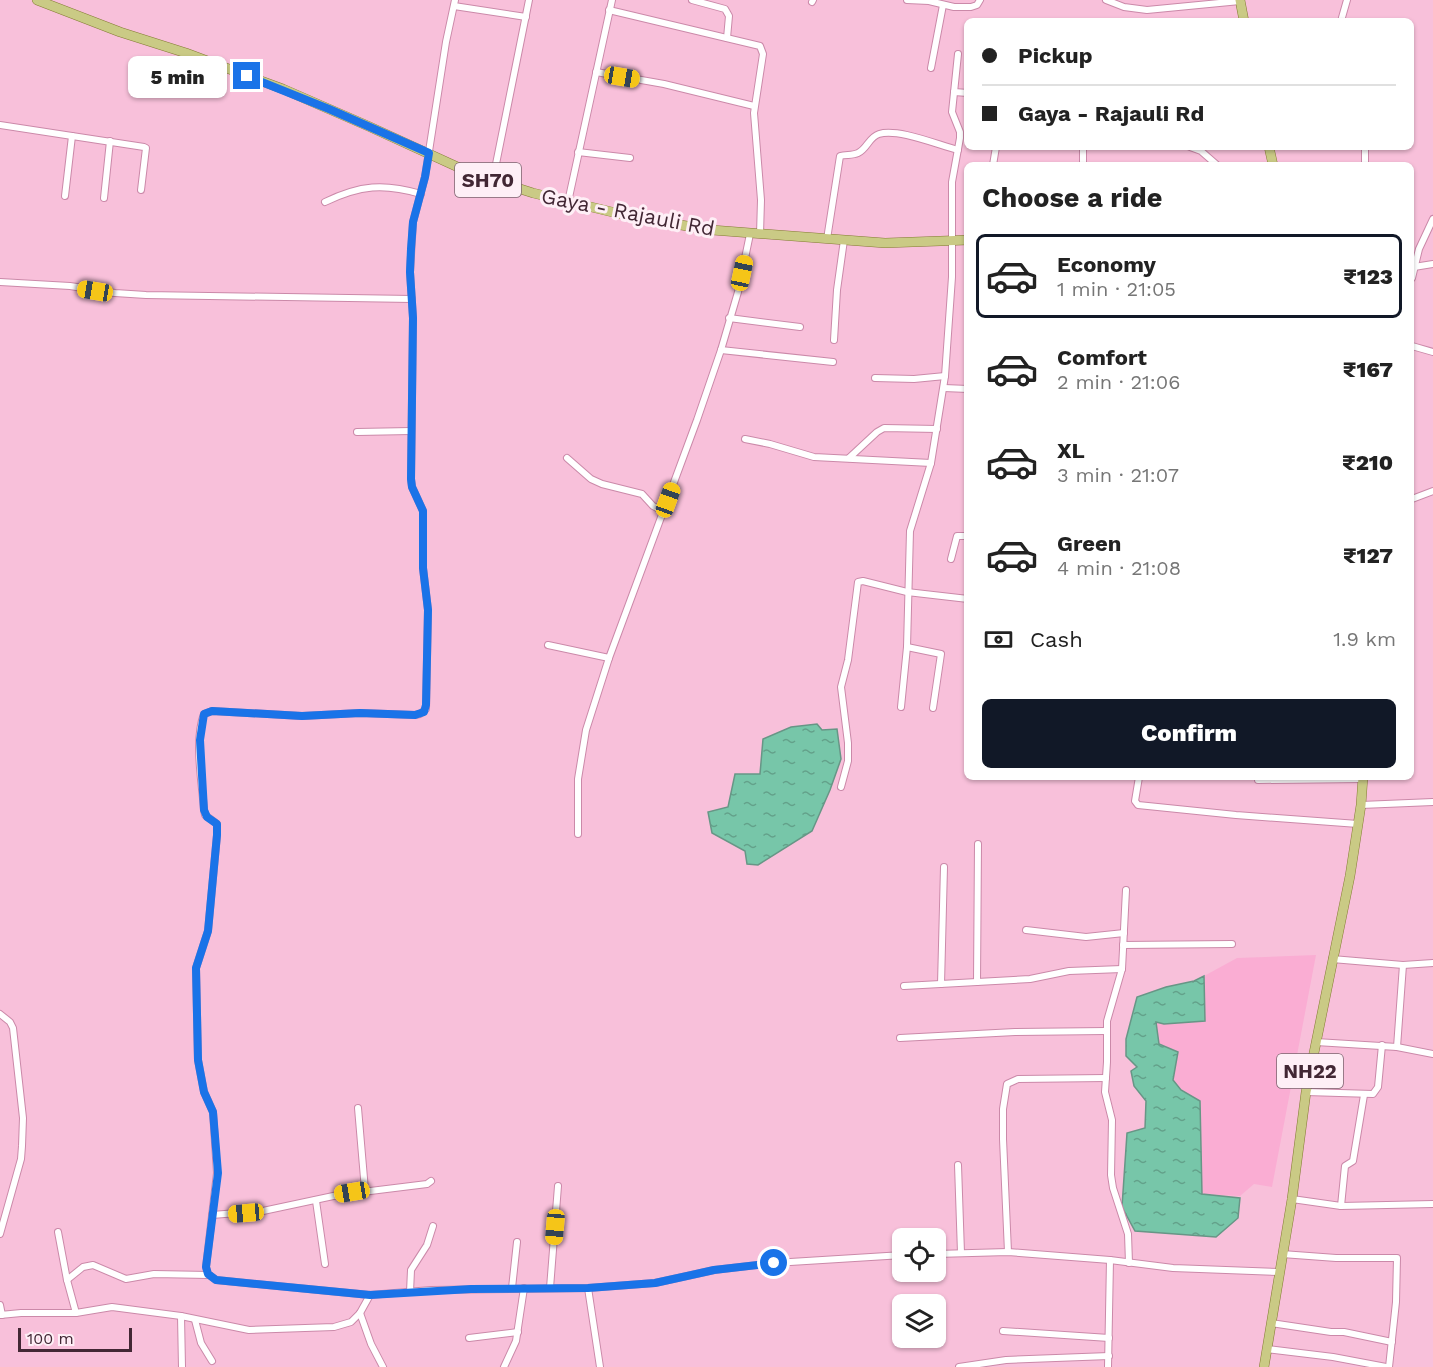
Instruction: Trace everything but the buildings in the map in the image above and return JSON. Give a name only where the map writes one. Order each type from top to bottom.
[{"type":"main road","name":"Gaya - Rajauli Rd","points":[[37,0],[60,4],[120,32],[186,53],[282,89],[495,182],[568,202],[664,224],[755,234],[896,243],[964,240]]},
{"type":"main road","points":[[1240,1],[1243,18]]},
{"type":"main road","name":"NH22","points":[[1264,1367],[1292,1199],[1306,1092],[1350,876],[1363,780]]},
{"type":"street","points":[[495,182],[498,155],[529,0]]},
{"type":"street","points":[[568,202],[612,0]]},
{"type":"street","points":[[692,0],[725,9],[729,16],[727,38]]},
{"type":"street","points":[[907,0],[971,7],[977,5],[980,0]]},
{"type":"street","points":[[1106,0],[1124,8],[1139,10],[1240,1]]},
{"type":"street","points":[[1342,18],[1347,0]]},
{"type":"street","points":[[526,17],[455,3],[429,153],[413,222],[410,272],[412,299],[411,479],[412,487],[423,511],[423,568],[428,610],[424,712],[415,715],[360,713],[302,716],[212,711],[204,714],[201,720],[204,810],[207,817],[217,824],[208,931],[196,968],[198,1060],[204,1092],[213,1112],[218,1173],[206,1267],[209,1275],[216,1280],[370,1295],[512,1288],[588,1288],[655,1283],[714,1270],[774,1263],[892,1256]]},
{"type":"street","points":[[931,68],[942,5]]},
{"type":"street","points":[[578,834],[578,779],[586,730],[609,658],[721,350],[755,234],[761,201],[754,106],[762,63],[762,48],[609,10]]},
{"type":"street","points":[[901,707],[907,647],[910,531],[931,463],[945,376],[952,277],[952,182],[960,132],[952,112],[958,54]]},
{"type":"street","points":[[596,72],[664,84],[754,106]]},
{"type":"street","points":[[954,92],[964,93]]},
{"type":"street","points":[[0,124],[146,148],[141,190]]},
{"type":"street","points":[[827,239],[840,156],[859,152],[870,140],[884,133],[902,135],[958,150]]},
{"type":"street","points":[[65,196],[72,136]]},
{"type":"street","points":[[104,198],[110,141]]},
{"type":"street","points":[[1198,150],[1214,162]]},
{"type":"street","points":[[578,152],[630,158]]},
{"type":"street","points":[[325,202],[341,195],[379,186],[395,187],[421,194]]},
{"type":"street","points":[[1433,219],[1419,249],[1414,267],[1433,264]]},
{"type":"street","points":[[834,340],[837,290],[844,240]]},
{"type":"street","points":[[0,282],[146,295],[412,299]]},
{"type":"street","points":[[729,318],[800,327]]},
{"type":"street","points":[[1414,347],[1433,352]]},
{"type":"street","points":[[721,350],[833,362]]},
{"type":"street","points":[[875,378],[914,379],[945,376]]},
{"type":"street","points":[[944,387],[964,389]]},
{"type":"street","points":[[849,458],[884,428],[938,429]]},
{"type":"street","points":[[357,432],[411,431]]},
{"type":"street","points":[[745,439],[814,457],[931,463]]},
{"type":"street","points":[[567,458],[591,479],[642,494],[653,506],[663,511]]},
{"type":"street","points":[[1414,498],[1433,491]]},
{"type":"street","points":[[951,559],[957,536],[964,536]]},
{"type":"street","points":[[841,787],[848,761],[842,687],[848,660],[856,585],[863,581],[907,592],[964,599]]},
{"type":"street","points":[[548,645],[609,658]]},
{"type":"street","points":[[907,647],[941,654],[933,708]]},
{"type":"street","points":[[1138,780],[1135,801],[1138,805],[1358,824]]},
{"type":"street","points":[[1361,805],[1433,802]]},
{"type":"street","points":[[977,982],[978,844]]},
{"type":"street","points":[[941,984],[944,867]]},
{"type":"street","points":[[1126,890],[1122,969],[1106,1031],[1105,1096],[1111,1115],[1111,1175],[1128,1234],[1129,1263]]},
{"type":"street","points":[[1026,930],[1079,937],[1124,933]]},
{"type":"street","points":[[1123,945],[1232,944]]},
{"type":"street","points":[[1332,959],[1403,965],[1433,963]]},
{"type":"street","points":[[1397,1047],[1403,965]]},
{"type":"street","points":[[904,986],[1030,978],[1076,971],[1122,969]]},
{"type":"street","points":[[0,1014],[10,1022],[13,1028],[23,1118],[21,1159],[0,1234]]},
{"type":"street","points":[[900,1038],[1015,1032],[1106,1031]]},
{"type":"street","points":[[1316,1042],[1382,1045],[1433,1054]]},
{"type":"street","points":[[1306,1092],[1373,1094],[1378,1087],[1382,1045]]},
{"type":"street","points":[[1008,1252],[1003,1139],[1006,1084],[1018,1079],[1106,1078]]},
{"type":"street","points":[[1341,1206],[1345,1166],[1353,1161],[1364,1095]]},
{"type":"street","points":[[358,1108],[365,1190]]},
{"type":"street","points":[[958,1165],[961,1253]]},
{"type":"street","points":[[212,1215],[263,1211],[365,1190],[427,1184],[431,1181]]},
{"type":"street","points":[[550,1288],[558,1186]]},
{"type":"street","points":[[1292,1199],[1341,1206],[1433,1204]]},
{"type":"street","points":[[316,1201],[326,1264]]},
{"type":"street","points":[[410,1292],[411,1270],[427,1245],[433,1226]]},
{"type":"street","points":[[58,1232],[76,1313]]},
{"type":"street","points":[[512,1288],[517,1242]]},
{"type":"street","points":[[946,1254],[1008,1252],[1110,1260],[1173,1269],[1279,1272]]},
{"type":"street","points":[[1267,1349],[1388,1367],[1392,1342],[1397,1258],[1336,1258],[1282,1254]]},
{"type":"street","points":[[1108,1367],[1110,1260]]},
{"type":"street","points":[[67,1280],[83,1267],[93,1265],[126,1279],[154,1274],[209,1275]]},
{"type":"street","points":[[504,1367],[514,1349],[524,1288]]},
{"type":"street","points":[[588,1288],[600,1367]]},
{"type":"street","points":[[0,1305],[1,1315],[76,1313],[112,1307],[181,1316],[249,1330],[334,1327],[351,1322],[360,1313],[370,1295]]},
{"type":"street","points":[[360,1313],[370,1344],[382,1366],[374,1367]]},
{"type":"street","points":[[181,1316],[182,1367]]},
{"type":"street","points":[[195,1320],[201,1343],[212,1361]]},
{"type":"street","points":[[1271,1323],[1344,1332],[1392,1342]]},
{"type":"street","points":[[1004,1331],[1109,1338]]},
{"type":"street","points":[[469,1338],[518,1332]]},
{"type":"street","points":[[959,1367],[1006,1360],[1109,1356]]},
{"type":"shaded area","points":[[1316,955],[1272,1187],[1254,1184],[1240,1196],[1202,1194],[1200,1101],[1181,1090],[1173,1080],[1178,1052],[1159,1044],[1156,1022],[1164,1024],[1205,1021],[1204,976],[1237,958]]},
{"type":"water","points":[[817,724],[822,730],[837,729],[841,759],[812,831],[758,865],[747,864],[745,851],[712,833],[708,812],[728,807],[735,774],[760,774],[763,739],[791,727]]},
{"type":"water","points":[[1204,976],[1205,1021],[1164,1024],[1156,1022],[1159,1044],[1178,1052],[1173,1080],[1181,1090],[1200,1101],[1202,1194],[1240,1198],[1238,1218],[1216,1237],[1135,1231],[1122,1207],[1127,1133],[1145,1128],[1146,1101],[1134,1086],[1131,1071],[1137,1067],[1126,1056],[1126,1039],[1137,997]]},
{"type":"route","points":[[247,76],[429,153],[413,222],[410,272],[413,318],[411,479],[412,487],[423,511],[423,568],[428,610],[426,709],[415,715],[360,713],[302,716],[212,711],[204,714],[201,720],[204,810],[207,817],[217,824],[208,931],[196,968],[198,1060],[204,1092],[213,1112],[218,1173],[206,1267],[208,1274],[216,1280],[370,1295],[431,1290],[588,1288],[655,1283],[714,1270],[774,1263]]}]
